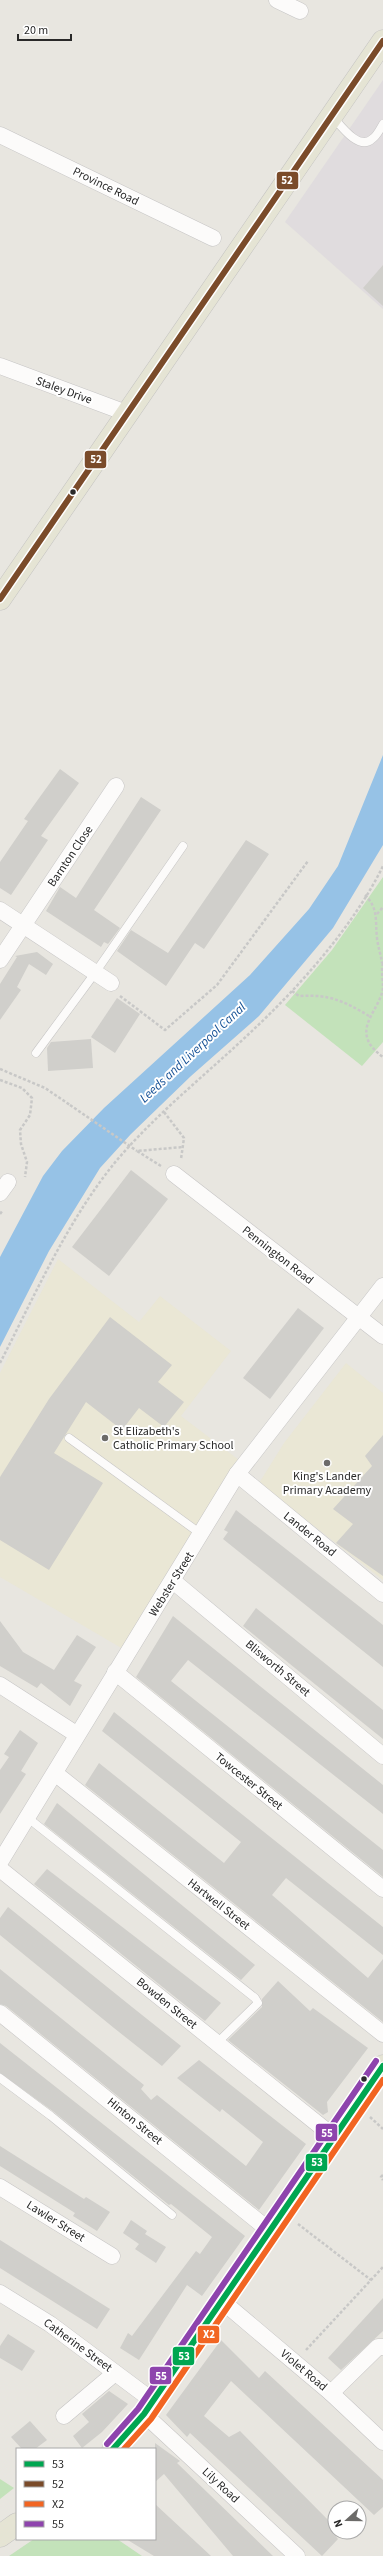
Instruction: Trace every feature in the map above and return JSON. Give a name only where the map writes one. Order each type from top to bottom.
[{"type":"main road","points":[[0,600],[129,414],[383,41]]},
{"type":"main road","points":[[114,2448],[149,2408],[383,2066]]},
{"type":"main road","points":[[0,2536],[16,2525]]},
{"type":"street","points":[[277,0],[300,11]]},
{"type":"street","name":"Province Road","points":[[0,135],[213,238]]},
{"type":"street","name":"Staley Drive","points":[[0,366],[129,414]]},
{"type":"street","name":"Barnton Close","points":[[0,960],[116,786]]},
{"type":"street","points":[[0,910],[111,983]]},
{"type":"street","name":"Pennington Road","points":[[174,1174],[383,1336]]},
{"type":"street","name":"Webster Street","points":[[0,1862],[56,1774],[76,1734],[173,1581],[236,1474],[383,1286]]},
{"type":"street","name":"Lander Road","points":[[236,1474],[383,1594]]},
{"type":"street","name":"Blisworth Street","points":[[173,1581],[383,1756]]},
{"type":"street","name":"Towcester Street","points":[[115,1672],[383,1889]]},
{"type":"street","points":[[0,1685],[76,1734]]},
{"type":"street","name":"Hartwell Street","points":[[56,1774],[383,2034]]},
{"type":"street","name":"Bowden Street","points":[[0,1869],[334,2136]]},
{"type":"street","name":"Hinton Street","points":[[0,2013],[270,2231]]},
{"type":"street","name":"Lawler Street","points":[[2,2193],[112,2256]]},
{"type":"street","name":"Catherine Street","points":[[0,2293],[50,2324],[116,2373],[149,2408]]},
{"type":"street","name":"Violet Road","points":[[222,2301],[331,2393],[383,2442]]},
{"type":"street","points":[[331,2393],[378,2347],[383,2348]]},
{"type":"street","points":[[64,2416],[116,2373]]},
{"type":"street","name":"Lily Road","points":[[149,2408],[297,2556]]},
{"type":"lane","points":[[332,116],[357,141],[364,143],[372,140],[383,124]]},
{"type":"lane","points":[[36,1053],[95,973],[183,846]]},
{"type":"lane","points":[[69,1438],[201,1534]]},
{"type":"lane","points":[[28,1818],[255,1998],[258,2003],[217,2043]]},
{"type":"lane","points":[[0,2078],[50,2116],[172,2215]]},
{"type":"path","points":[[111,983],[114,992],[165,1030],[217,985],[308,861]]},
{"type":"path","points":[[0,1363],[79,1216],[117,1160],[164,1112],[252,1031],[292,991],[345,927],[383,866]]},
{"type":"path","points":[[365,895],[372,902],[377,914],[377,938],[383,963],[383,989],[369,1016],[366,1036],[375,1051],[383,1057]]},
{"type":"path","points":[[377,914],[383,907]]},
{"type":"path","points":[[292,991],[299,996],[318,995],[343,1001],[369,1016]]},
{"type":"path","points":[[0,1069],[44,1088],[137,1151],[174,1174],[180,1166],[184,1138],[164,1112]]},
{"type":"path","points":[[0,1080],[22,1088],[32,1098],[30,1115],[20,1130],[21,1144],[28,1162],[24,1179]]},
{"type":"path","points":[[137,1151],[182,1147]]},
{"type":"path","points":[[0,1214],[4,1208]]},
{"type":"path","points":[[383,2175],[381,2177],[383,2180]]},
{"type":"path","points":[[283,2212],[370,2280]]},
{"type":"path","points":[[295,2362],[383,2267]]},
{"type":"shaded area","points":[[383,80],[383,309],[285,222]]},
{"type":"shaded area","name":"St Elizabeth's Catholic Primary School","points":[[58,1259],[139,1322],[160,1296],[231,1351],[181,1416],[239,1460],[123,1649],[0,1577],[0,1373]]},
{"type":"shaded area","name":"King's Lander Primary Academy","points":[[346,1363],[383,1393],[383,1580],[259,1483],[284,1443]]},
{"type":"green space","points":[[383,877],[383,1042],[362,1066],[285,1005],[332,950]]},
{"type":"green space","points":[[0,2479],[14,2488],[0,2499]]},
{"type":"green space","points":[[33,2540],[118,2540],[142,2556],[9,2556]]},
{"type":"water","name":"Leeds and Liverpool Canal","points":[[383,755],[383,845],[333,928],[259,1016],[191,1076],[131,1134],[100,1168],[49,1251],[0,1347],[0,1257],[43,1176],[62,1151],[104,1108],[250,975],[309,909],[338,866]]},
{"type":"building","points":[[383,265],[383,306],[363,288]]},
{"type":"building","points":[[60,769],[79,783],[41,836],[48,840],[11,895],[0,888],[0,862],[28,821],[24,819]]},
{"type":"building","points":[[141,797],[161,810],[94,910],[120,928],[108,944],[104,942],[101,947],[46,911],[60,887],[76,898]]},
{"type":"building","points":[[246,840],[269,854],[204,949],[195,943],[166,986],[117,951],[131,930],[168,953]]},
{"type":"building","points":[[37,952],[53,964],[46,975],[29,964],[17,987],[21,990],[0,1020],[0,984],[17,957],[15,956]]},
{"type":"building","points":[[117,998],[140,1014],[115,1053],[91,1037]]},
{"type":"building","points":[[91,1039],[93,1068],[48,1071],[47,1048],[51,1042]]},
{"type":"building","points":[[131,1170],[168,1199],[109,1276],[72,1247]]},
{"type":"building","points":[[298,1308],[324,1328],[270,1399],[243,1378]]},
{"type":"building","points":[[110,1317],[172,1365],[158,1382],[184,1402],[164,1427],[139,1408],[122,1430],[86,1402],[54,1453],[103,1483],[49,1570],[0,1540],[0,1477],[49,1399]]},
{"type":"building","points":[[383,1435],[383,1576],[336,1543],[353,1524],[333,1509],[372,1466],[365,1456]]},
{"type":"building","points":[[236,1510],[383,1625],[383,1667],[223,1539],[228,1532],[224,1530]]},
{"type":"building","points":[[256,1608],[383,1710],[383,1739],[243,1626]]},
{"type":"building","points":[[173,1616],[383,1785],[383,1814],[188,1660],[171,1681],[383,1850],[383,1877],[136,1677]]},
{"type":"building","points":[[0,1621],[23,1652],[54,1670],[77,1635],[96,1647],[74,1681],[82,1685],[70,1706],[41,1683],[37,1688],[0,1666]]},
{"type":"building","points":[[114,1712],[383,1927],[383,1955],[286,1878],[272,1895],[368,1978],[383,1959],[383,2022],[85,1785],[99,1763],[224,1863],[241,1842],[102,1731]]},
{"type":"building","points":[[20,1730],[38,1743],[21,1771],[26,1774],[0,1814],[0,1770],[9,1757],[4,1754]]},
{"type":"building","points":[[57,1803],[255,1965],[241,1980],[44,1824]]},
{"type":"building","points":[[47,1869],[221,2003],[205,2021],[34,1884]]},
{"type":"building","points":[[8,1907],[181,2046],[162,2066],[114,2028],[0,1935],[0,1918]]},
{"type":"building","points":[[0,1969],[144,2085],[141,2089],[151,2100],[157,2095],[246,2166],[263,2142],[222,2109],[220,2112],[177,2078],[199,2060],[306,2144],[259,2210],[6,2006],[0,2004]]},
{"type":"building","points":[[278,1981],[310,2011],[313,2008],[368,2048],[327,2102],[328,2112],[323,2115],[228,2040],[262,2007],[262,1999]]},
{"type":"building","points":[[0,2043],[245,2236],[202,2296],[187,2285],[139,2360],[120,2348],[128,2333],[132,2336],[196,2251],[200,2254],[212,2237],[171,2204],[169,2205],[54,2112],[0,2073]]},
{"type":"building","points":[[0,2146],[84,2199],[86,2197],[110,2212],[97,2231],[73,2216],[75,2213],[0,2166]]},
{"type":"building","points":[[131,2220],[147,2231],[145,2234],[166,2247],[156,2263],[135,2249],[139,2244],[123,2233]]},
{"type":"building","points":[[0,2240],[110,2309],[97,2329],[0,2268]]},
{"type":"building","points":[[383,2298],[383,2331],[341,2370],[328,2358]]},
{"type":"building","points":[[8,2334],[35,2351],[22,2371],[0,2358],[0,2346]]},
{"type":"building","points":[[221,2340],[259,2378],[265,2371],[383,2480],[383,2507],[374,2515],[367,2508],[367,2500],[358,2500],[231,2381],[204,2416],[229,2437],[240,2431],[327,2519],[327,2540],[337,2540],[322,2556],[190,2433],[187,2437],[166,2415]]},
{"type":"building","points":[[109,2391],[128,2404],[102,2432],[82,2448],[73,2436],[89,2422],[82,2414]]},
{"type":"building","points":[[30,2421],[47,2440],[36,2448],[21,2448],[11,2437]]},
{"type":"building","points":[[155,2443],[180,2461],[177,2463],[273,2556],[233,2556],[164,2474],[156,2481]]},
{"type":"building","points":[[156,2505],[211,2556],[154,2556],[128,2540],[156,2540]]},
{"type":"transit line","name":"52","points":[[0,599],[383,41]]},
{"type":"transit line","name":"55","points":[[107,2444],[138,2409],[376,2061]]},
{"type":"transit line","name":"53","points":[[114,2448],[144,2414],[383,2066]]},
{"type":"transit line","name":"X2","points":[[125,2448],[151,2419],[383,2080]]},
{"type":"place","name":"St Elizabeth's Catholic Primary School","points":[[105,1438]]},
{"type":"place","name":"King's Lander Primary Academy","points":[[327,1463]]}]
